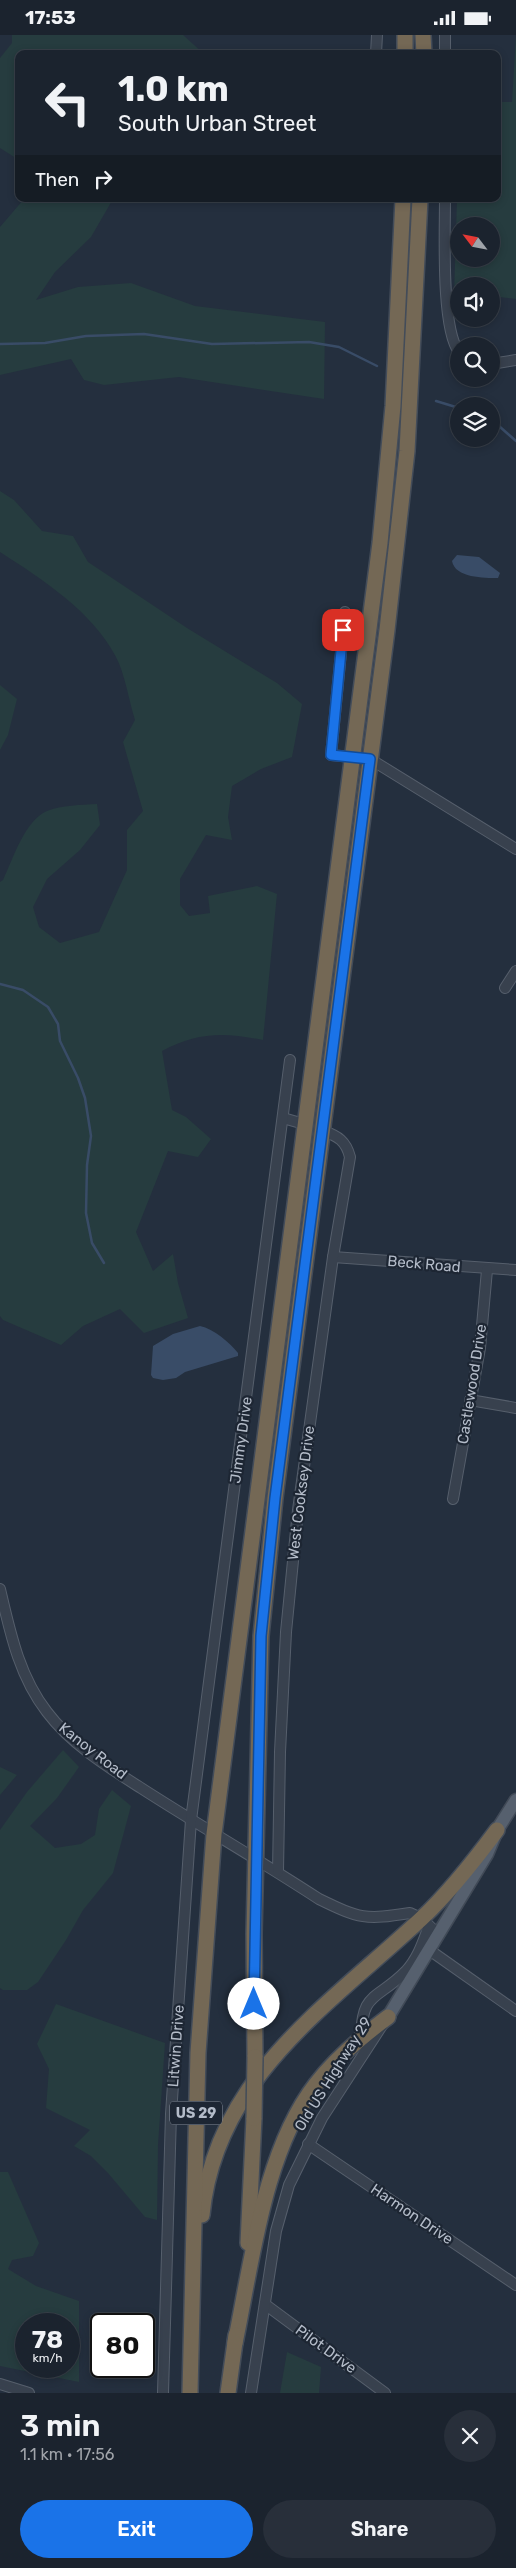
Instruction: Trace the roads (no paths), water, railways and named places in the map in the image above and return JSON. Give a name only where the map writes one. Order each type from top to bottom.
[{"type":"highway","points":[[405,35],[405,50]]},
{"type":"highway","points":[[423,35],[424,50]]},
{"type":"highway","name":"US 29","points":[[190,2393],[198,2053],[214,1834],[380,543],[393,406],[403,202]]},
{"type":"highway","points":[[228,2393],[249,2227],[254,2118],[255,1858],[261,1636],[275,1498],[370,759],[406,451],[420,202]]},
{"type":"highway","points":[[191,2338],[204,2197],[214,2155],[244,2094],[264,2067],[309,2018],[429,1926],[497,1830]]},
{"type":"highway","points":[[235,2343],[262,2215],[281,2147],[296,2115],[316,2084],[361,2037],[388,2017]]},
{"type":"main road","name":"Old US Highway 29","points":[[388,2017],[428,1949],[429,1926],[487,1854],[497,1830],[514,1809]]},
{"type":"street","points":[[376,50],[377,35]]},
{"type":"street","points":[[445,35],[445,50]]},
{"type":"street","points":[[445,202],[448,316],[452,337]]},
{"type":"street","points":[[500,362],[516,360]]},
{"type":"street","points":[[345,612],[331,755],[352,755],[370,759],[516,849]]},
{"type":"street","points":[[505,988],[516,971]]},
{"type":"street","name":"Jimmy Drive","points":[[191,1820],[290,1060]]},
{"type":"street","points":[[283,1118],[304,1124]]},
{"type":"street","name":"West Cooksey Drive","points":[[278,1872],[280,1752],[286,1632],[298,1510],[333,1257],[350,1157],[347,1145],[338,1137],[323,1131]]},
{"type":"street","name":"Beck Road","points":[[333,1257],[487,1270],[516,1270]]},
{"type":"street","name":"Castlewood Drive","points":[[453,1499],[480,1348],[487,1270]]},
{"type":"street","points":[[470,1400],[516,1408]]},
{"type":"street","name":"Kanoy Road","points":[[0,1589],[15,1652],[27,1679],[46,1712],[67,1734],[107,1766],[319,1899],[350,1914],[367,1918],[410,1913],[429,1926]]},
{"type":"street","name":"Litwin Drive","points":[[164,2393],[171,2114],[191,1820]]},
{"type":"street","points":[[360,2059],[362,2017],[367,2004],[406,1971],[414,1961],[429,1926]]},
{"type":"street","points":[[428,1949],[516,2011]]},
{"type":"street","name":"Old US Highway 29","points":[[251,2393],[276,2231],[289,2185],[322,2118],[388,2017]]},
{"type":"street","name":"Harmon Drive","points":[[308,2144],[516,2285]]},
{"type":"street","name":"Pilot Drive","points":[[266,2305],[385,2393]]},
{"type":"street","points":[[0,2385],[29,2393]]},
{"type":"water","points":[[457,555],[479,557],[500,573],[498,578],[471,576],[458,571],[452,561]]},
{"type":"water","points":[[200,1326],[211,1330],[221,1337],[238,1353],[238,1356],[185,1372],[176,1378],[163,1380],[153,1378],[151,1375],[153,1346],[173,1334]]},
{"type":"waterway","points":[[0,344],[45,343],[86,336],[144,334],[212,344],[309,342],[339,347],[377,366]]},
{"type":"waterway","points":[[436,401],[450,405]]},
{"type":"waterway","points":[[500,427],[516,441]]},
{"type":"waterway","points":[[0,984],[23,990],[48,1007],[58,1024],[60,1041],[78,1078],[85,1098],[91,1136],[87,1165],[86,1213],[92,1243],[104,1263]]}]
